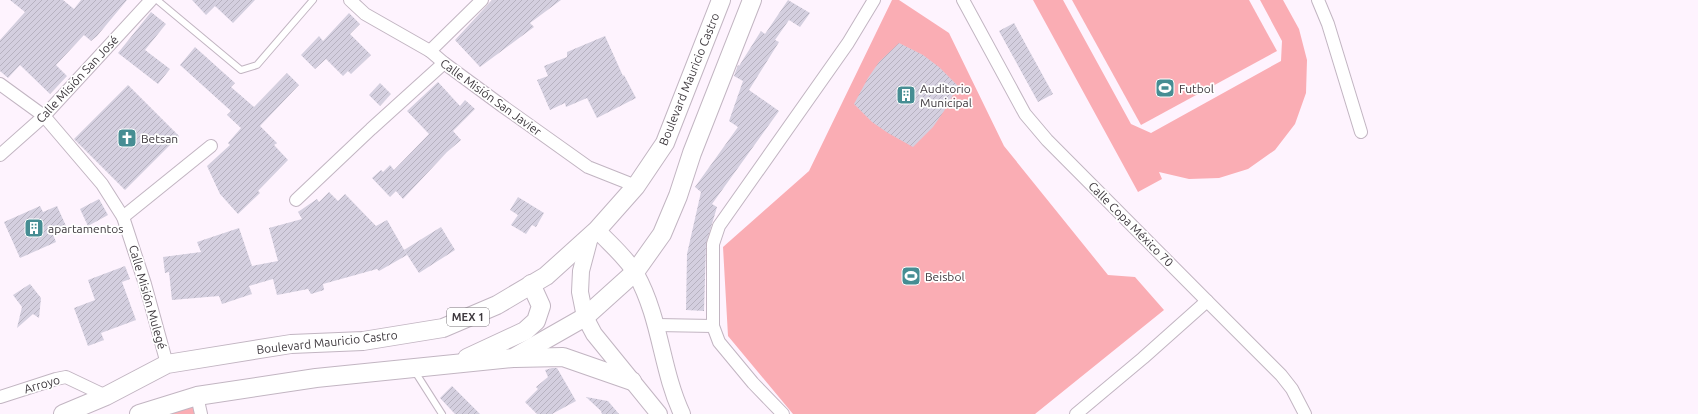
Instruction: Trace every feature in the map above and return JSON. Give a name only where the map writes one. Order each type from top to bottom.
[{"type":"main road","name":"Boulevard Mauricio Castro","points":[[63,414],[106,396],[167,364],[291,344],[363,341],[443,328],[497,305],[546,276],[594,234],[636,186],[665,143],[721,0]]},
{"type":"main road","points":[[512,358],[585,318],[635,272],[665,228],[678,196],[692,153],[752,0]]},
{"type":"main road","points":[[659,414],[594,334],[585,318],[580,292],[581,271],[594,234],[635,272],[657,325],[672,389],[682,414]]},
{"type":"main road","points":[[447,365],[488,349],[525,331],[536,321],[541,306],[531,284]]},
{"type":"main road","points":[[139,414],[197,396],[316,378],[512,358],[563,357],[632,381]]},
{"type":"street","name":"Calle Misión San José","points":[[0,155],[44,116],[150,0]]},
{"type":"street","name":"Calle Misión San Javier","points":[[350,0],[365,14],[430,51],[444,63],[588,167],[636,186]]},
{"type":"street","points":[[430,51],[482,0]]},
{"type":"street","points":[[783,414],[753,383],[718,342],[713,326],[713,244],[719,226],[848,43],[874,0]]},
{"type":"street","name":"Calle Copa México 70","points":[[963,0],[1025,114],[1047,140],[1281,375],[1292,389],[1305,414]]},
{"type":"street","points":[[1318,0],[1328,24],[1361,132]]},
{"type":"street","points":[[296,200],[444,63]]},
{"type":"street","name":"Calle Misión Mulegé","points":[[0,84],[44,116],[102,184],[124,217],[146,284],[167,364]]},
{"type":"street","points":[[124,217],[211,146]]},
{"type":"street","points":[[1076,414],[1143,358],[1207,301]]},
{"type":"street","points":[[657,325],[713,326]]},
{"type":"street","name":"Arroyo","points":[[0,397],[66,377],[106,396]]},
{"type":"street","points":[[197,396],[201,414]]},
{"type":"lane","points":[[157,0],[241,70],[257,65],[313,0]]},
{"type":"lane","points":[[413,369],[442,414]]},
{"type":"shaded area","points":[[892,0],[899,0],[949,33],[1004,146],[1108,275],[1135,277],[1164,310],[1035,414],[793,414],[728,336],[723,247],[809,171]]},
{"type":"shaded area","points":[[1033,0],[1063,0],[1131,124],[1151,133],[1281,61],[1282,41],[1260,0],[1283,0],[1299,29],[1307,60],[1306,93],[1295,124],[1275,150],[1248,169],[1219,178],[1189,179],[1159,172],[1162,179],[1138,192]]},
{"type":"shaded area","name":"Futbol","points":[[1072,0],[1249,0],[1277,51],[1141,125]]},
{"type":"shaded area","points":[[194,400],[197,414],[155,414]]},
{"type":"building","points":[[10,0],[63,0],[74,9],[81,0],[127,0],[97,36],[91,41],[84,35],[56,65],[67,76],[50,94],[20,65],[8,78],[0,71],[0,40],[25,12]]},
{"type":"building","points":[[192,0],[255,0],[233,23],[215,6],[206,15]]},
{"type":"building","points":[[492,0],[561,0],[530,23],[534,27],[480,67],[455,40]]},
{"type":"building","points":[[788,0],[810,13],[800,27],[789,20],[775,40],[779,42],[749,90],[779,111],[712,204],[717,207],[706,244],[704,311],[686,310],[687,254],[701,192],[695,187],[738,127],[729,121],[743,81],[734,76],[738,65],[739,66],[761,31],[765,34]]},
{"type":"building","points":[[151,12],[166,24],[145,50],[170,69],[158,84],[118,53]]},
{"type":"building","points":[[349,13],[360,24],[350,34],[371,55],[351,74],[348,71],[343,76],[326,59],[315,69],[301,55],[319,36],[323,41]]},
{"type":"building","points":[[1014,23],[1053,94],[1038,102],[999,31]]},
{"type":"building","points":[[605,36],[623,76],[624,75],[636,98],[597,118],[587,98],[566,107],[565,103],[550,110],[537,80],[548,76],[544,66],[567,57],[567,52]]},
{"type":"building","name":"Auditorio Municipal","points":[[899,43],[923,55],[939,67],[958,86],[933,127],[913,147],[872,122],[854,104],[868,78],[879,62]]},
{"type":"building","points":[[195,47],[235,83],[231,87],[254,107],[287,73],[299,85],[260,126],[277,143],[274,145],[288,160],[258,191],[260,193],[238,214],[220,194],[207,166],[230,145],[228,143],[241,128],[227,115],[231,111],[180,65]]},
{"type":"building","points":[[438,82],[460,106],[465,100],[475,109],[453,131],[461,140],[447,152],[403,199],[396,191],[390,197],[372,178],[381,170],[383,172],[390,165],[394,170],[429,134],[407,111]]},
{"type":"building","points":[[380,83],[391,94],[380,106],[369,95]]},
{"type":"building","name":"Betsan","points":[[128,85],[179,136],[125,190],[74,139]]},
{"type":"building","points":[[329,192],[338,201],[345,194],[376,226],[387,220],[407,255],[379,271],[377,269],[323,284],[324,290],[311,294],[308,289],[277,295],[273,279],[249,286],[252,294],[222,304],[219,296],[172,300],[169,272],[165,273],[163,257],[201,252],[197,242],[239,228],[252,266],[278,261],[269,228],[302,219],[298,212],[317,199],[319,202]]},
{"type":"building","points":[[518,197],[544,213],[536,227],[532,225],[526,234],[511,225],[518,215],[510,210]]},
{"type":"building","points":[[99,199],[108,215],[88,226],[80,209]]},
{"type":"building","name":"apartamentos","points":[[40,206],[43,212],[57,206],[66,226],[52,232],[56,242],[20,258],[4,222]]},
{"type":"building","points":[[441,227],[455,250],[419,273],[404,250]]},
{"type":"building","points":[[125,266],[130,279],[122,282],[136,320],[101,333],[104,340],[88,346],[74,308],[95,300],[88,280]]},
{"type":"building","points":[[30,284],[41,298],[39,318],[33,314],[17,328],[22,307],[13,295]]},
{"type":"building","points":[[557,368],[576,401],[552,414],[537,414],[525,402],[538,389],[536,387],[548,377],[545,370]]},
{"type":"building","points":[[452,386],[480,414],[455,414],[440,398]]},
{"type":"building","points":[[586,397],[608,401],[619,414],[602,414],[601,411]]},
{"type":"place","name":"Futbol","points":[[1165,88]]},
{"type":"place","name":"Auditorio Municipal","points":[[906,95]]},
{"type":"place","name":"Betsan","points":[[127,138]]},
{"type":"place","name":"apartamentos","points":[[34,228]]},
{"type":"place","name":"Beisbol","points":[[911,276]]}]
